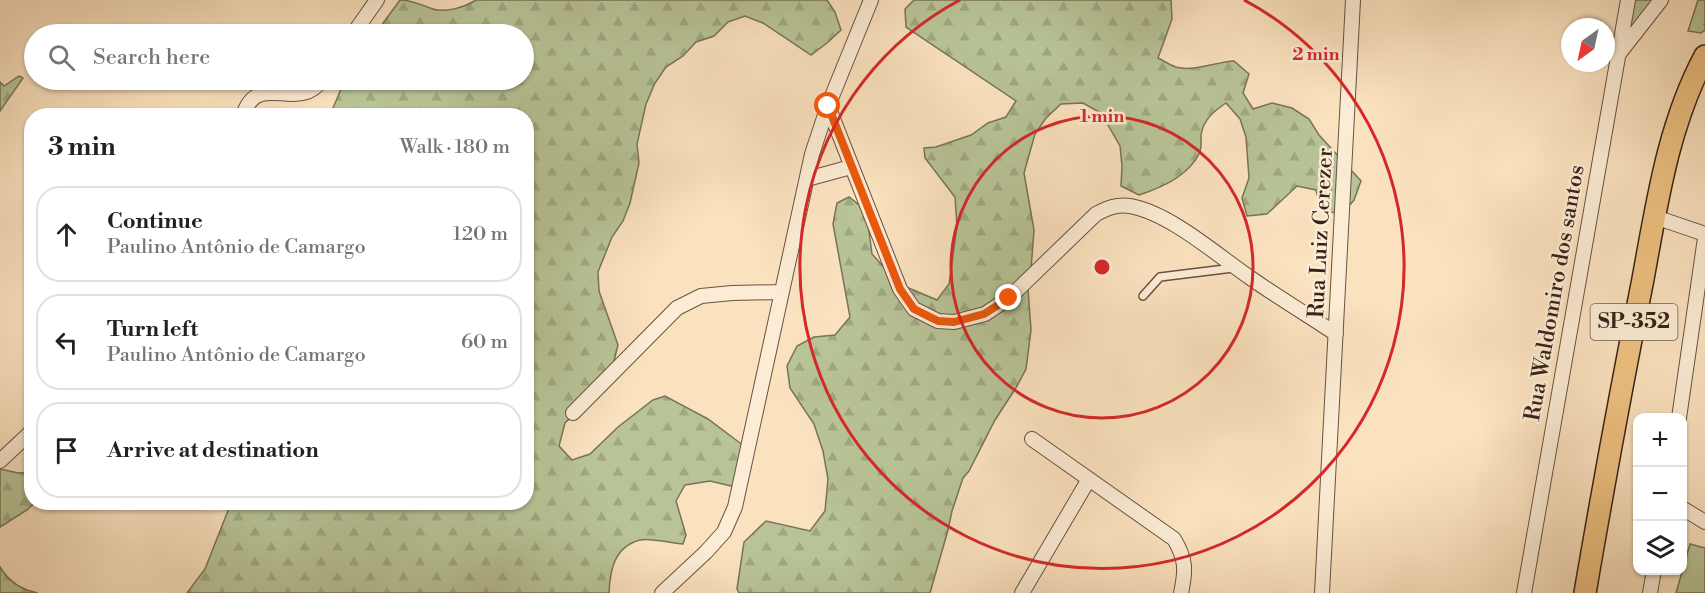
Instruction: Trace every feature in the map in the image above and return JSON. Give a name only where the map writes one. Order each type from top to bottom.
[{"type":"main road","name":"SP-352","points":[[1585,593],[1613,428],[1666,163],[1679,118],[1705,56]]},
{"type":"street","points":[[361,24],[377,0]]},
{"type":"street","points":[[662,593],[724,532],[735,507],[812,154],[828,106],[871,0]]},
{"type":"street","name":"Rua Luiz Cerezer","points":[[1322,593],[1353,0]]},
{"type":"street","name":"Rua Waldomiro dos santos","points":[[1524,593],[1616,58],[1628,0]]},
{"type":"street","points":[[1616,58],[1661,0]]},
{"type":"street","points":[[245,108],[254,95],[265,92],[299,94],[313,90]]},
{"type":"street","points":[[828,106],[900,289],[914,309],[938,321],[954,322],[984,314],[1001,303],[1096,214],[1110,206],[1129,206],[1150,212],[1181,229],[1336,334]]},
{"type":"street","points":[[807,178],[851,167]]},
{"type":"street","points":[[1655,217],[1705,236],[1680,413]]},
{"type":"street","points":[[573,413],[677,308],[701,296],[781,292]]},
{"type":"street","points":[[0,461],[24,438]]},
{"type":"street","points":[[1032,439],[1174,539],[1184,555],[1184,578],[1181,593]]},
{"type":"street","points":[[1022,593],[1089,479]]},
{"type":"street","points":[[1687,511],[1705,522]]},
{"type":"street","points":[[1650,593],[1653,575]]},
{"type":"lane","points":[[1143,296],[1160,277],[1167,274],[1236,267]]},
{"type":"green space","points":[[400,0],[433,9],[449,10],[476,0],[827,0],[835,12],[841,30],[811,55],[763,23],[745,16],[728,22],[714,36],[696,42],[683,56],[666,67],[655,83],[646,104],[637,144],[639,163],[630,203],[623,221],[612,237],[598,272],[599,291],[618,345],[613,365],[579,410],[565,423],[559,446],[572,460],[590,454],[618,427],[653,400],[665,396],[708,419],[744,446],[744,489],[710,481],[685,485],[676,501],[686,535],[683,544],[655,540],[640,540],[631,543],[615,560],[609,593],[187,593],[205,569],[228,510],[534,510],[534,108],[333,108],[341,90],[534,90],[534,24],[382,24]]},
{"type":"green space","points":[[914,0],[1171,0],[1172,19],[1158,58],[1183,68],[1197,68],[1234,61],[1249,74],[1243,93],[1253,109],[1272,103],[1292,108],[1309,119],[1319,135],[1361,181],[1354,200],[1341,215],[1321,209],[1316,190],[1297,186],[1267,214],[1247,216],[1242,198],[1249,178],[1246,137],[1240,119],[1226,103],[1213,113],[1204,125],[1200,152],[1188,169],[1165,185],[1139,195],[1121,186],[1120,146],[1101,113],[1083,103],[1061,104],[1046,118],[1035,134],[1024,173],[1034,230],[1028,289],[1031,330],[1026,369],[963,478],[930,593],[739,593],[737,589],[744,542],[766,521],[810,531],[825,511],[828,479],[823,451],[814,424],[790,388],[787,366],[797,346],[814,337],[835,335],[850,317],[833,224],[837,203],[849,197],[859,205],[868,224],[872,254],[899,284],[937,300],[949,284],[957,226],[955,197],[925,158],[924,148],[936,147],[971,135],[988,123],[1006,117],[1016,101],[906,27],[905,9]]},
{"type":"green space","points":[[1631,0],[1656,0],[1623,43]]},
{"type":"green space","points":[[1698,0],[1705,0],[1705,30],[1701,33],[1688,31]]},
{"type":"green space","points":[[19,76],[23,78],[0,111],[0,82],[4,86]]},
{"type":"green space","points":[[0,469],[24,473],[24,510],[27,510],[0,527]]},
{"type":"green space","points":[[1690,544],[1705,548],[1705,593],[1676,593],[1681,575],[1687,575],[1687,554]]},
{"type":"green space","points":[[0,567],[16,584],[38,593],[0,593]]},
{"type":"route","points":[[828,106],[900,289],[914,309],[938,321],[954,322],[984,314],[1009,298]]}]
